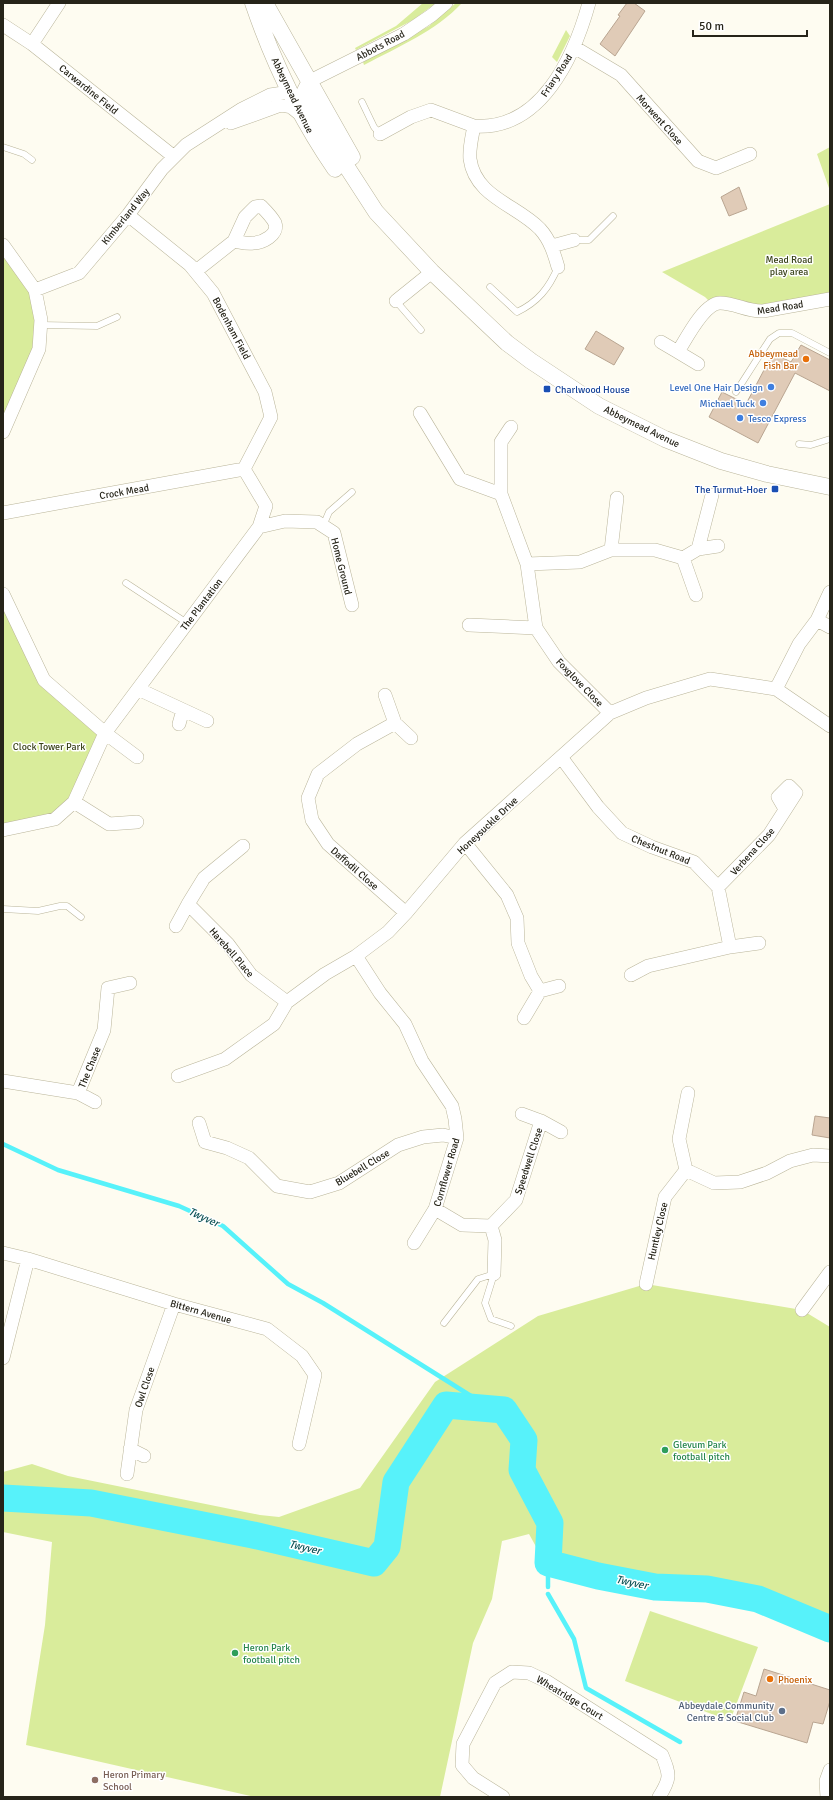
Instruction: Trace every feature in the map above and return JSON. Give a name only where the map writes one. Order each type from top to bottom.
[{"type":"street","points":[[32,44],[59,3]]},
{"type":"street","name":"Abbeymead Avenue","points":[[253,3],[280,72],[301,115],[322,151],[349,188],[371,214],[396,230]]},
{"type":"street","name":"Abbeymead Avenue","points":[[265,3],[342,140],[396,230],[432,272],[507,343],[563,383],[599,406],[665,439],[721,461],[767,474],[830,486]]},
{"type":"street","name":"Abbots Road","points":[[310,81],[404,34],[432,15],[446,3]]},
{"type":"street","name":"Friary Road","points":[[474,126],[491,125],[518,117],[532,108],[547,91],[574,47],[589,3]]},
{"type":"street","name":"Carwardine Field","points":[[3,25],[32,44],[173,156]]},
{"type":"street","name":"Morwent Close","points":[[574,47],[621,75],[698,160],[716,168],[750,154]]},
{"type":"street","points":[[280,72],[280,85],[273,101],[286,105],[301,115]]},
{"type":"street","points":[[290,92],[310,81]]},
{"type":"street","name":"Kimberland Way","points":[[35,290],[79,272],[128,215],[173,156],[208,130],[290,92]]},
{"type":"street","points":[[380,134],[420,113],[434,110],[474,126],[470,160],[478,180],[493,196],[515,210],[539,229],[552,246],[558,267]]},
{"type":"street","name":"Bodenham Field","points":[[128,215],[174,250],[196,271],[213,293],[262,386],[271,417],[244,469]]},
{"type":"street","points":[[552,246],[574,240]]},
{"type":"street","points":[[196,271],[234,241]]},
{"type":"street","points":[[3,432],[39,349],[41,325],[35,290],[4,248]]},
{"type":"street","points":[[396,301],[432,272]]},
{"type":"street","name":"Mead Road","points":[[678,352],[702,315],[713,305],[721,303],[755,312],[830,298]]},
{"type":"street","points":[[661,342],[698,364]]},
{"type":"street","points":[[420,413],[460,479],[501,494]]},
{"type":"street","name":"Foxglove Close","points":[[511,427],[501,442],[501,494],[526,564],[536,628],[559,662],[610,713]]},
{"type":"street","name":"Crock Mead","points":[[3,513],[244,469]]},
{"type":"street","name":"The Plantation","points":[[3,830],[55,819],[74,802],[105,733],[259,527],[266,506],[244,469]]},
{"type":"street","points":[[698,549],[712,495]]},
{"type":"street","points":[[611,550],[617,498]]},
{"type":"street","name":"Home Ground","points":[[259,527],[286,521],[316,522],[334,532],[352,605]]},
{"type":"street","points":[[526,564],[580,562],[611,550],[655,550],[683,558],[698,549],[718,546]]},
{"type":"street","points":[[683,558],[696,595]]},
{"type":"street","points":[[776,689],[798,644],[817,620],[830,592]]},
{"type":"street","points":[[3,594],[44,680],[105,733],[137,757]]},
{"type":"street","points":[[817,620],[830,627]]},
{"type":"street","points":[[469,625],[490,622],[536,628]]},
{"type":"street","name":"Honeysuckle Drive","points":[[178,1076],[225,1059],[274,1024],[287,1002],[326,974],[356,956],[388,932],[465,843],[610,713],[646,698],[710,679],[776,689],[830,726]]},
{"type":"street","points":[[138,689],[207,721]]},
{"type":"street","points":[[385,695],[395,723],[411,738]]},
{"type":"street","points":[[179,724],[183,710]]},
{"type":"street","name":"Daffodil Close","points":[[395,723],[357,744],[318,774],[308,798],[312,820],[328,844],[406,913]]},
{"type":"street","name":"Chestnut Road","points":[[561,757],[598,807],[622,833],[652,847],[694,862],[718,887]]},
{"type":"street","name":"Verbena Close","points":[[718,887],[769,835],[796,793]]},
{"type":"street","points":[[74,802],[109,824],[137,822]]},
{"type":"street","points":[[465,843],[506,895],[517,918],[518,943],[531,976],[540,991]]},
{"type":"street","points":[[176,926],[204,878],[243,846]]},
{"type":"street","points":[[718,887],[730,947]]},
{"type":"street","name":"Harebell Place","points":[[188,904],[228,944],[250,975],[287,1002]]},
{"type":"street","points":[[631,975],[648,966],[730,947],[759,943]]},
{"type":"street","name":"Cornflower Road","points":[[356,956],[380,993],[405,1024],[422,1062],[452,1106],[457,1138],[435,1209],[414,1243]]},
{"type":"street","name":"The Chase","points":[[3,1081],[78,1093],[104,1030],[108,988],[130,983]]},
{"type":"street","points":[[524,1018],[540,991],[559,986]]},
{"type":"street","points":[[78,1093],[95,1102]]},
{"type":"street","points":[[688,1093],[679,1139],[686,1170],[714,1183],[740,1182],[767,1173],[790,1161],[813,1155],[830,1156]]},
{"type":"street","points":[[522,1114],[541,1121]]},
{"type":"street","name":"Speedwell Close","points":[[491,1226],[516,1200],[541,1121],[561,1132]]},
{"type":"street","name":"Bluebell Close","points":[[199,1123],[205,1142],[227,1148],[249,1158],[277,1186],[310,1192],[339,1182],[398,1145],[423,1137],[443,1135],[457,1138]]},
{"type":"street","name":"Huntley Close","points":[[646,1284],[665,1197],[686,1170]]},
{"type":"street","points":[[435,1209],[462,1225],[491,1226],[495,1240],[494,1274]]},
{"type":"street","name":"Bittern Avenue","points":[[3,1253],[28,1259],[174,1304],[267,1329],[302,1356],[315,1375],[299,1444]]},
{"type":"street","points":[[3,1358],[28,1259]]},
{"type":"street","points":[[802,1310],[830,1272]]},
{"type":"street","name":"Owl Close","points":[[127,1474],[136,1410],[174,1304]]},
{"type":"street","points":[[130,1450],[144,1456]]},
{"type":"street","name":"Wheatridge Court","points":[[502,1797],[473,1778],[462,1765],[464,1744],[495,1683],[512,1672],[529,1673],[546,1681],[662,1755],[669,1772],[666,1786],[659,1797]]},
{"type":"street","points":[[827,1797],[826,1781],[830,1770]]},
{"type":"lane","points":[[362,102],[374,127],[380,134]]},
{"type":"lane","points":[[3,146],[24,154],[32,160]]},
{"type":"lane","points":[[574,240],[589,240],[613,216]]},
{"type":"lane","points":[[490,287],[517,312],[529,306],[546,291],[558,267]]},
{"type":"lane","points":[[396,301],[421,330]]},
{"type":"lane","points":[[41,325],[97,326],[117,317]]},
{"type":"lane","points":[[736,392],[770,339],[779,333],[786,332],[792,334],[830,353]]},
{"type":"lane","points":[[799,444],[811,446],[830,439]]},
{"type":"lane","points":[[323,526],[329,512],[352,492]]},
{"type":"lane","points":[[126,583],[187,623]]},
{"type":"lane","points":[[3,909],[38,911],[67,906],[81,917]]},
{"type":"lane","points":[[444,1324],[478,1279],[494,1274]]},
{"type":"lane","points":[[494,1274],[485,1303],[490,1319],[511,1326]]},
{"type":"green space","points":[[423,3],[436,3],[413,20],[356,50],[355,48],[396,26]]},
{"type":"green space","points":[[456,3],[462,3],[452,13],[429,30],[364,65],[363,62],[429,26]]},
{"type":"green space","points":[[566,30],[570,36],[557,62],[552,57]]},
{"type":"green space","points":[[830,147],[830,191],[817,154]]},
{"type":"green space","name":"Mead Road play area","points":[[830,204],[830,299],[763,311],[713,305],[705,297],[662,272]]},
{"type":"green space","points":[[3,251],[35,290],[39,349],[3,432]]},
{"type":"green space","name":"Clock Tower Park","points":[[3,594],[44,680],[105,733],[74,802],[55,819],[3,830]]},
{"type":"green space","points":[[646,1284],[802,1310],[830,1327],[830,1629],[758,1599],[707,1589],[655,1587],[598,1576],[549,1570],[529,1534],[502,1541],[492,1599],[473,1643],[440,1797],[255,1797],[26,1745],[45,1625],[52,1542],[3,1532],[3,1472],[32,1464],[68,1476],[260,1515],[279,1517],[360,1488],[435,1382],[538,1316]]},
{"type":"green space","points":[[650,1611],[758,1647],[730,1721],[625,1681]]},
{"type":"building","points":[[627,3],[634,3],[645,11],[615,56],[600,44],[620,16],[618,15]]},
{"type":"building","points":[[739,187],[747,209],[729,216],[721,197]]},
{"type":"building","points":[[596,331],[624,348],[614,365],[585,349]]},
{"type":"building","points":[[801,345],[830,360],[830,391],[795,373],[758,443],[709,417],[722,392],[746,404],[773,353],[791,362]]},
{"type":"building","points":[[815,1116],[830,1118],[830,1138],[812,1135]]},
{"type":"building","name":"Abbeydale Community Centre & Social Club","points":[[764,1669],[830,1690],[830,1701],[823,1724],[813,1722],[807,1743],[735,1721],[744,1692],[756,1696]]},
{"type":"waterway","name":"Twyver","points":[[3,1144],[58,1170],[179,1206],[223,1226],[288,1284],[323,1303],[471,1396],[504,1410]]},
{"type":"waterway","name":"Twyver","points":[[3,1498],[91,1503],[253,1535],[374,1563],[387,1547],[396,1482],[446,1405],[504,1410],[524,1440],[522,1470],[550,1523],[548,1563],[598,1576],[655,1587],[707,1589],[758,1599],[830,1629]]},
{"type":"waterway","points":[[548,1563],[548,1587]]},
{"type":"waterway","points":[[548,1594],[574,1639],[586,1688],[680,1742]]},
{"type":"place","name":"Abbeymead Fish Bar","points":[[806,359]]},
{"type":"place","name":"Level One Hair Design","points":[[771,387]]},
{"type":"place","name":"Charlwood House","points":[[547,389]]},
{"type":"place","name":"Michael Tuck","points":[[763,403]]},
{"type":"place","name":"Tesco Express","points":[[740,418]]},
{"type":"place","name":"The Turmut-Hoer","points":[[775,489]]},
{"type":"place","name":"Glevum Park football pitch","points":[[665,1450]]},
{"type":"place","name":"Heron Park football pitch","points":[[235,1653]]},
{"type":"place","name":"Phoenix","points":[[770,1679]]},
{"type":"place","name":"Abbeydale Community Centre & Social Club","points":[[782,1711]]},
{"type":"place","name":"Heron Primary School","points":[[95,1780]]}]
